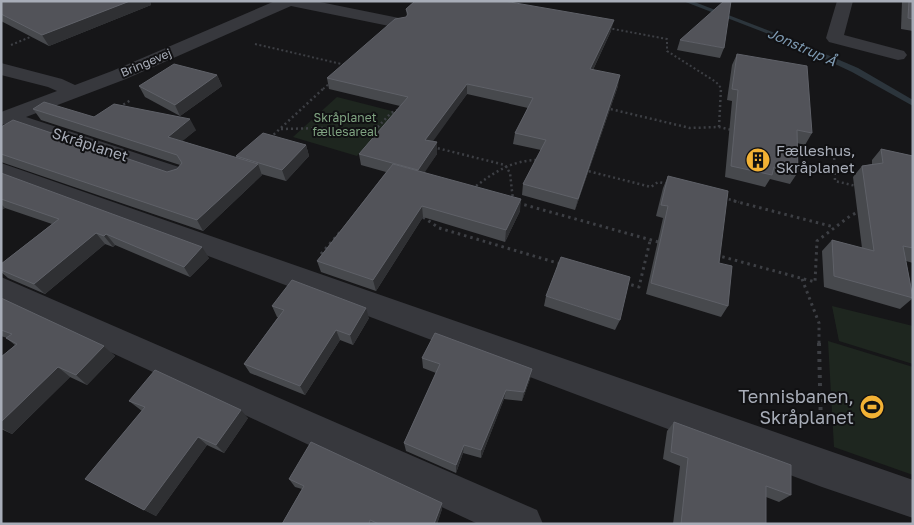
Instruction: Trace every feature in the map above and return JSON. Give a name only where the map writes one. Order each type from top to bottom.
[{"type":"street","points":[[290,1],[399,23]]},
{"type":"street","name":"Bringevej","points":[[4,118],[119,75],[290,1]]},
{"type":"street","points":[[845,1],[835,38],[898,55]]},
{"type":"street","points":[[1,69],[55,83],[74,92]]},
{"type":"street","name":"Skråplanet","points":[[4,118],[174,173]]},
{"type":"street","points":[[1,170],[822,468],[913,499]]},
{"type":"street","points":[[1,288],[523,524]]},
{"type":"path","points":[[599,27],[668,40],[667,51],[716,82],[722,89],[720,127]]},
{"type":"path","points":[[6,48],[39,34]]},
{"type":"path","points":[[253,43],[349,66],[342,72]]},
{"type":"path","points":[[265,142],[335,78]]},
{"type":"path","points":[[374,132],[391,113],[407,106]]},
{"type":"path","points":[[606,108],[690,128],[720,127],[738,132]]},
{"type":"path","points":[[280,129],[324,128],[374,132],[386,135]]},
{"type":"path","points":[[786,143],[834,154],[835,181],[860,187]]},
{"type":"path","points":[[432,147],[504,165],[510,174],[513,201],[650,241],[668,244]]},
{"type":"path","points":[[465,194],[504,165],[525,159],[543,160]]},
{"type":"path","points":[[579,169],[651,187],[658,182],[676,186]]},
{"type":"path","points":[[723,198],[834,227]]},
{"type":"path","points":[[712,254],[816,282],[817,241],[850,216],[868,208]]},
{"type":"path","points":[[423,216],[432,213]]},
{"type":"path","points":[[415,214],[423,216],[439,228],[563,264]]},
{"type":"path","points":[[320,254],[344,228]]},
{"type":"path","points":[[620,281],[639,287],[650,241]]},
{"type":"path","points":[[802,279],[819,323],[822,468]]},
{"type":"green space","name":"Skråplanet fællesareal","points":[[337,97],[396,112],[357,156],[293,137]]},
{"type":"green space","points":[[832,306],[913,326],[913,364],[839,341]]},
{"type":"green space","name":"Tennisbanen, Skråplanet","points":[[828,341],[913,367],[913,475],[834,447]]},
{"type":"building","points":[[1,1],[130,1],[42,35],[1,14]]},
{"type":"building","points":[[415,1],[504,1],[614,20],[590,69],[620,75],[578,199],[523,184],[546,140],[515,133],[533,98],[467,84],[425,140],[437,142],[418,170],[359,154],[408,97],[327,78],[395,19],[406,17],[408,14],[406,9]]},
{"type":"building","points":[[724,1],[731,1],[724,48],[680,40]]},
{"type":"building","points":[[909,1],[913,1],[913,19],[908,18]]},
{"type":"building","points":[[737,54],[807,66],[812,133],[797,130],[798,172],[774,167],[772,175],[731,166],[738,90],[732,89]]},
{"type":"building","points":[[174,64],[217,75],[175,105],[139,86]]},
{"type":"building","points":[[44,102],[94,117],[114,104],[190,119],[168,137],[258,164],[197,220],[1,154],[1,127],[13,120],[167,172],[177,169],[182,163],[177,155],[33,109]]},
{"type":"building","points":[[263,133],[306,145],[282,170],[236,156]]},
{"type":"building","points":[[881,149],[913,156],[913,248],[903,246],[913,298],[834,276],[832,240],[874,251],[862,166],[883,163]]},
{"type":"building","points":[[393,164],[521,199],[506,230],[422,206],[373,280],[317,261]]},
{"type":"building","points":[[1,173],[202,247],[184,267],[106,234],[104,236],[96,233],[34,284],[1,270],[1,264],[59,219],[1,199]]},
{"type":"building","points":[[668,176],[728,191],[719,263],[732,266],[728,306],[651,283],[668,206],[661,205]]},
{"type":"building","points":[[561,257],[630,277],[620,320],[546,296]]},
{"type":"building","points":[[292,280],[366,308],[350,335],[336,330],[300,386],[244,364],[284,310],[272,306]]},
{"type":"building","points":[[1,298],[104,346],[76,375],[58,367],[1,422],[1,357],[17,344],[6,338],[12,334],[1,330]]},
{"type":"building","points":[[435,333],[532,369],[524,392],[506,390],[481,450],[464,445],[456,465],[404,443],[440,364],[422,358]]},
{"type":"building","points":[[155,370],[241,410],[216,445],[198,437],[144,510],[85,479],[145,407],[129,401]]},
{"type":"building","points":[[674,422],[791,465],[791,495],[766,486],[766,524],[681,524],[688,458],[671,452]]},
{"type":"building","points":[[311,442],[442,503],[434,524],[379,524],[370,520],[369,524],[282,524],[304,486],[289,479]]},
{"type":"waterway","name":"Jonstrup Å","points":[[686,1],[786,39],[855,70],[913,104]]},
{"type":"place","name":"Fælleshus, Skråplanet","points":[[758,160]]},
{"type":"place","name":"Tennisbanen, Skråplanet","points":[[872,407]]}]
